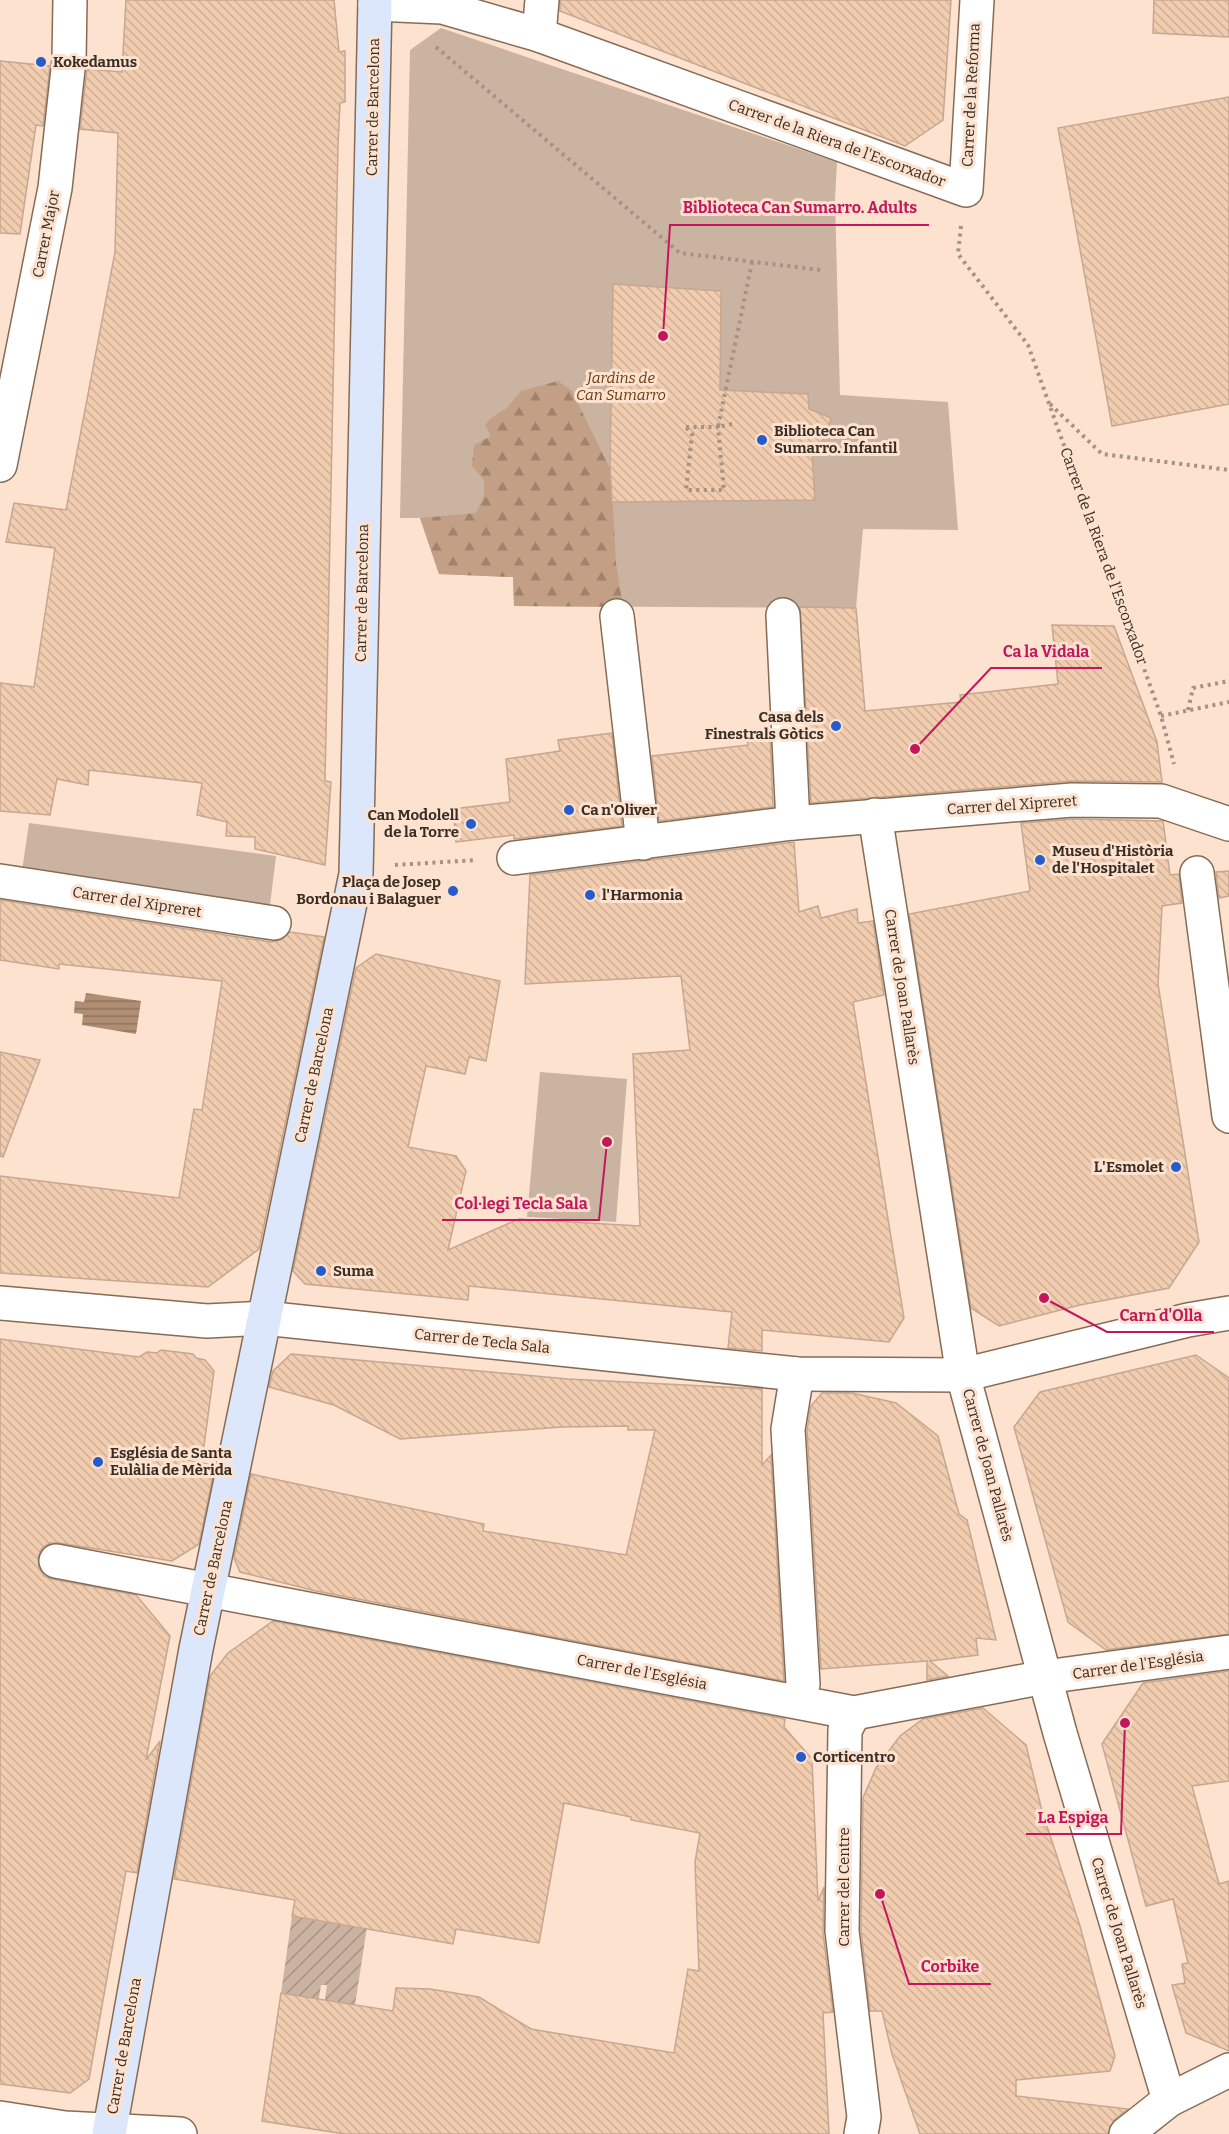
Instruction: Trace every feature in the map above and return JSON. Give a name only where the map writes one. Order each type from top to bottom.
[{"type":"street","name":"Carrer Major","points":[[0,465],[55,188],[68,71],[70,0]]},
{"type":"street","points":[[539,35],[542,0]]},
{"type":"street","name":"Carrer de la Reforma","points":[[966,190],[977,0]]},
{"type":"street","name":"Carrer de la Riera de l'Escorxador","points":[[375,2],[442,7],[539,35],[966,190]]},
{"type":"street","name":"Carrer de Barcelona","points":[[109,2132],[209,1588],[356,874],[375,2]]},
{"type":"street","points":[[783,615],[793,823]]},
{"type":"street","points":[[617,616],[643,843]]},
{"type":"street","name":"Carrer del Xipreret","points":[[514,858],[793,823],[1072,800],[1161,801],[1229,824]]},
{"type":"street","name":"Carrer de Joan Pallarès","points":[[875,815],[963,1375],[1045,1677],[1169,2100]]},
{"type":"street","points":[[1197,873],[1229,1116]]},
{"type":"street","name":"Carrer del Xipreret","points":[[0,880],[274,923]]},
{"type":"street","name":"Carrer de Tecla Sala","points":[[0,1303],[207,1321],[264,1318],[797,1374],[963,1375],[1188,1320],[1229,1313]]},
{"type":"street","points":[[797,1374],[788,1429],[803,1684]]},
{"type":"street","name":"Carrer de l'Església","points":[[56,1561],[209,1588],[854,1713],[1045,1677],[1229,1652]]},
{"type":"street","name":"Carrer del Centre","points":[[854,1713],[845,1730],[842,1930],[864,2117],[861,2134]]},
{"type":"street","points":[[1126,2134],[1169,2100],[1229,2070]]},
{"type":"street","points":[[0,2118],[109,2132],[180,2134]]},
{"type":"path","points":[[435,46],[680,253],[821,270]]},
{"type":"path","name":"Carrer de la Riera de l'Escorxador","points":[[966,190],[958,254],[1028,345],[1161,716],[1187,811]]},
{"type":"path","points":[[732,424],[718,427],[686,427],[692,434],[686,490],[724,490],[718,427],[752,262]]},
{"type":"path","points":[[1049,402],[1102,454],[1229,470]]},
{"type":"path","points":[[1188,710],[1193,688],[1229,681]]},
{"type":"path","points":[[1161,716],[1229,702]]},
{"type":"path","points":[[389,865],[514,858]]},
{"type":"green space","name":"Jardins de Can Sumarro","points":[[441,28],[837,162],[835,199],[840,395],[948,402],[958,530],[863,529],[856,608],[514,606],[513,577],[439,574],[420,518],[400,518],[410,50]]},
{"type":"green space","points":[[558,381],[572,391],[611,471],[616,563],[623,607],[514,606],[513,577],[439,574],[420,518],[476,513],[484,495],[484,480],[472,466],[474,445],[491,436],[485,425],[491,418],[507,408],[521,391]]},
{"type":"green space","points":[[29,823],[276,856],[270,905],[22,871]]},
{"type":"green space","points":[[540,1072],[627,1079],[616,1222],[527,1217]]},
{"type":"green space","points":[[369,1914],[353,2018],[323,2013],[327,1985],[321,1985],[318,2004],[281,1993],[292,1916],[329,1923]]},
{"type":"shaded area","points":[[86,993],[141,1001],[136,1034],[82,1025],[83,1014],[74,1013],[75,1001],[84,1002]]},
{"type":"building","points":[[126,0],[334,0],[339,52],[345,51],[345,102],[340,103],[338,145],[325,781],[331,782],[325,865],[255,849],[255,837],[226,836],[227,822],[197,815],[202,783],[89,770],[88,785],[57,779],[50,815],[0,811],[0,683],[34,687],[55,548],[6,542],[14,503],[66,510],[115,252],[118,133],[80,129],[87,69],[122,72]]},
{"type":"building","points":[[560,0],[951,0],[943,120],[905,146],[560,11]]},
{"type":"building","points":[[1154,0],[1229,0],[1229,37],[1153,33]]},
{"type":"building","points":[[0,61],[50,66],[43,126],[36,125],[20,234],[0,233]]},
{"type":"building","points":[[1229,97],[1229,404],[1112,426],[1058,128]]},
{"type":"building","points":[[613,284],[721,291],[720,390],[808,394],[809,409],[831,418],[826,436],[812,453],[815,500],[612,502],[610,465]]},
{"type":"building","points":[[800,607],[856,608],[865,711],[961,702],[960,695],[1058,684],[1052,625],[1114,626],[1157,742],[1162,782],[1071,781],[811,803]]},
{"type":"building","points":[[770,732],[773,807],[659,821],[652,756],[748,745],[747,734]]},
{"type":"building","name":"Ca n'Oliver","points":[[612,733],[622,826],[514,839],[514,835],[456,842],[453,809],[510,802],[506,759],[560,751],[558,740]]},
{"type":"building","points":[[1073,819],[1163,821],[1170,875],[1179,874],[1182,903],[1162,906],[1158,984],[1199,1242],[1169,1288],[1080,1305],[999,1326],[971,1308],[909,914],[1030,891],[1021,823]]},
{"type":"building","points":[[794,842],[799,912],[818,906],[821,918],[857,909],[858,923],[873,921],[884,995],[853,1002],[904,1318],[889,1342],[762,1330],[762,1351],[728,1348],[732,1312],[469,1286],[468,1300],[305,1284],[293,1271],[356,968],[376,954],[500,981],[486,1061],[469,1057],[465,1074],[426,1066],[408,1147],[456,1156],[466,1171],[448,1250],[519,1219],[640,1226],[633,1054],[690,1050],[681,976],[525,984],[530,875]]},
{"type":"building","points":[[1229,871],[1229,896],[1219,898],[1216,872]]},
{"type":"building","points":[[0,900],[271,942],[281,940],[290,932],[324,937],[259,1249],[208,1287],[0,1273],[0,1176],[179,1198],[194,1109],[202,1110],[222,981],[59,964],[59,969],[0,960]]},
{"type":"building","points":[[0,1052],[40,1060],[3,1157],[0,1156]]},
{"type":"building","points":[[0,1339],[139,1357],[147,1352],[157,1353],[161,1350],[193,1354],[196,1358],[205,1360],[214,1371],[203,1453],[169,1455],[215,1466],[199,1544],[172,1561],[59,1543],[50,1543],[42,1548],[38,1557],[39,1568],[44,1576],[136,1595],[170,1636],[146,1760],[160,1741],[137,1873],[126,1871],[89,2079],[70,2093],[0,2084]]},
{"type":"building","points":[[291,1354],[568,1379],[762,1389],[762,1465],[771,1455],[784,1681],[316,1591],[240,1572],[234,1558],[251,1474],[484,1524],[483,1531],[626,1555],[655,1430],[628,1430],[628,1426],[562,1427],[400,1439],[334,1405],[269,1387],[273,1371]]},
{"type":"building","points":[[1196,1355],[1229,1378],[1229,1634],[1106,1650],[1068,1622],[1014,1427],[1040,1392]]},
{"type":"building","points":[[822,1393],[852,1393],[896,1403],[938,1436],[959,1514],[967,1520],[996,1640],[976,1638],[978,1655],[930,1661],[948,1676],[927,1680],[927,1661],[821,1669],[807,1430],[811,1406]]},
{"type":"building","points":[[273,1621],[785,1719],[784,1727],[812,1759],[818,1901],[824,1887],[823,1933],[833,2012],[823,2013],[829,2134],[345,2134],[262,2121],[281,1993],[393,2011],[396,1988],[430,1989],[479,1997],[531,2029],[674,2053],[688,1969],[699,1971],[695,1862],[700,1833],[631,1820],[631,1817],[564,1803],[539,1943],[456,1929],[453,1944],[292,1916],[295,1900],[174,1879],[210,1676],[228,1653]]},
{"type":"building","points":[[1229,1671],[1229,1781],[1192,1786],[1219,1884],[1229,1881],[1229,2051],[1186,2033],[1172,1985],[1185,1983],[1182,1964],[1188,1963],[1173,1899],[1146,1906],[1102,1744],[1143,1683]]},
{"type":"building","points":[[983,1708],[1026,1745],[1042,1811],[1080,1926],[1115,2056],[1110,2071],[1016,2080],[1016,2096],[1128,2109],[1114,2120],[1108,2134],[920,2134],[892,2054],[882,2011],[870,2011],[861,1930],[863,1798],[876,1768],[900,1736],[923,1719]]},
{"type":"place","name":"Kokedamus","points":[[41,62]]},
{"type":"place","name":"Biblioteca Can Sumarro. Adults","points":[[663,336]]},
{"type":"place","name":"Biblioteca Can Sumarro. Infantil","points":[[762,440]]},
{"type":"place","name":"Casa dels Finestrals Gòtics","points":[[836,726]]},
{"type":"place","name":"Ca la Vidala","points":[[915,749]]},
{"type":"place","name":"Ca n'Oliver","points":[[569,810]]},
{"type":"place","name":"Can Modolell de la Torre","points":[[471,824]]},
{"type":"place","name":"Museu d'Història de l'Hospitalet","points":[[1040,860]]},
{"type":"place","name":"Plaça de Josep Bordonau i Balaguer","points":[[453,891]]},
{"type":"place","name":"l'Harmonia","points":[[590,895]]},
{"type":"place","name":"Col·legi Tecla Sala","points":[[607,1142]]},
{"type":"place","name":"L'Esmolet","points":[[1176,1167]]},
{"type":"place","name":"Suma","points":[[321,1271]]},
{"type":"place","name":"Carn d'Olla","points":[[1044,1298]]},
{"type":"place","name":"Església de Santa Eulàlia de Mèrida","points":[[98,1462]]},
{"type":"place","name":"La Espiga","points":[[1125,1723]]},
{"type":"place","name":"Corticentro","points":[[801,1757]]},
{"type":"place","name":"Corbike","points":[[880,1894]]}]
